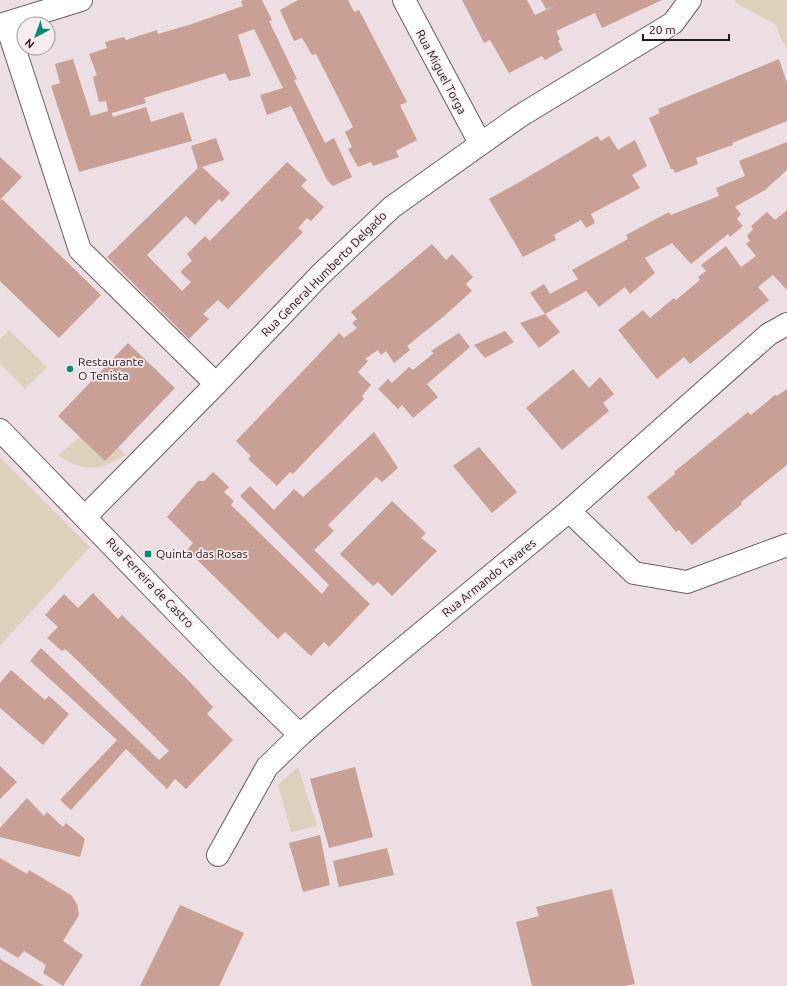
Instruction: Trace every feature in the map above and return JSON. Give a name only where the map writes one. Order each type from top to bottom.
[{"type":"street","points":[[81,0],[3,24],[80,250],[216,384]]},
{"type":"street","name":"Rua Miguel Torga","points":[[404,0],[480,144]]},
{"type":"street","name":"Rua General Humberto Delgado","points":[[86,516],[216,384],[320,275],[392,207],[480,144],[540,104],[673,23],[690,0]]},
{"type":"street","name":"Rua Armando Tavares","points":[[218,855],[267,767],[300,735],[345,696],[570,511],[768,334],[787,324]]},
{"type":"street","name":"Rua Ferreira de Castro","points":[[0,430],[86,516],[223,660],[300,735]]},
{"type":"street","points":[[570,511],[634,573],[687,582],[787,545]]},
{"type":"shaded area","points":[[735,0],[787,0],[787,51],[775,24],[736,3]]},
{"type":"shaded area","points":[[9,330],[47,367],[25,389],[0,364],[0,339]]},
{"type":"shaded area","points":[[80,437],[118,447],[126,455],[107,465],[89,468],[78,466],[58,455]]},
{"type":"shaded area","points":[[0,457],[90,547],[0,646]]},
{"type":"shaded area","points":[[298,767],[317,826],[291,832],[278,785]]},
{"type":"building","points":[[262,0],[272,20],[269,21],[297,79],[294,80],[325,143],[334,138],[352,177],[333,186],[327,180],[291,106],[267,115],[260,95],[283,88],[254,29],[238,35],[251,76],[229,81],[225,73],[144,98],[146,103],[112,113],[113,117],[146,107],[151,122],[183,112],[192,141],[79,172],[51,86],[60,83],[55,64],[73,59],[91,116],[108,111],[106,101],[99,102],[93,77],[97,75],[89,54],[107,48],[105,42],[124,37],[126,40],[157,30],[158,34],[192,24],[243,6],[241,1]]},
{"type":"building","points":[[298,0],[348,0],[354,12],[359,10],[407,102],[400,105],[417,140],[396,151],[399,157],[373,166],[371,162],[358,167],[348,149],[352,147],[345,132],[353,127],[316,54],[312,55],[302,38],[294,41],[280,10]]},
{"type":"building","points":[[462,0],[527,0],[535,15],[558,4],[546,9],[541,0],[662,0],[602,28],[595,13],[556,31],[560,39],[558,41],[563,50],[545,60],[542,56],[509,73],[490,40],[484,43]]},
{"type":"building","points":[[779,59],[787,83],[787,121],[732,143],[733,145],[696,158],[698,164],[675,173],[673,169],[671,169],[649,118],[660,113],[658,109]]},
{"type":"building","points":[[597,136],[601,141],[609,136],[618,150],[635,140],[647,166],[632,175],[640,188],[591,214],[595,223],[586,228],[581,220],[554,235],[556,240],[523,257],[489,199]]},
{"type":"building","points":[[216,138],[224,160],[202,167],[230,193],[222,202],[219,199],[195,225],[186,216],[147,255],[182,291],[191,282],[180,272],[192,261],[187,254],[205,236],[210,241],[287,162],[307,180],[301,186],[324,207],[311,221],[307,218],[298,228],[303,232],[228,309],[218,300],[203,314],[209,319],[189,339],[107,257],[198,168],[191,146]]},
{"type":"building","points":[[787,142],[787,170],[765,190],[735,207],[741,214],[737,219],[743,226],[730,237],[728,234],[691,264],[672,243],[645,258],[655,273],[630,294],[625,287],[599,307],[586,291],[545,314],[530,293],[544,284],[550,294],[578,279],[572,270],[628,239],[626,235],[669,212],[671,215],[719,196],[716,188],[745,176],[739,161]]},
{"type":"building","points":[[0,157],[22,177],[0,200]]},
{"type":"building","points":[[2,199],[101,295],[59,338],[0,281],[0,201]]},
{"type":"building","points":[[787,210],[787,290],[773,275],[758,287],[769,300],[690,364],[684,357],[657,379],[618,330],[643,310],[650,318],[674,298],[676,300],[700,280],[698,277],[706,271],[701,265],[726,246],[741,267],[756,256],[746,244],[750,241],[747,236],[753,229],[751,226],[767,212],[775,220]]},
{"type":"building","points":[[432,244],[446,260],[452,254],[473,277],[466,284],[472,291],[407,346],[410,350],[394,363],[386,351],[381,355],[378,350],[365,359],[368,361],[358,372],[371,385],[362,396],[364,399],[293,474],[290,472],[277,486],[248,459],[251,456],[236,441],[339,333],[344,338],[357,328],[352,323],[357,319],[351,312]]},
{"type":"building","points":[[545,314],[560,332],[539,348],[520,323]]},
{"type":"building","points":[[505,331],[514,342],[485,358],[474,345]]},
{"type":"building","points":[[459,333],[470,347],[427,384],[438,397],[413,418],[402,405],[398,409],[378,389],[388,379],[392,383],[409,367],[413,370],[434,353],[431,351]]},
{"type":"building","points":[[128,343],[175,388],[105,461],[58,416]]},
{"type":"building","points":[[573,369],[589,388],[600,377],[614,394],[603,403],[609,411],[562,450],[526,408]]},
{"type":"building","points":[[787,389],[787,465],[741,502],[742,504],[692,545],[679,530],[676,532],[647,497],[675,474],[674,472],[748,412],[751,415],[775,395],[777,396]]},
{"type":"building","points":[[374,432],[398,468],[382,482],[376,477],[328,525],[334,531],[314,550],[370,604],[329,647],[324,642],[311,656],[285,632],[278,639],[187,550],[193,543],[167,517],[198,481],[204,481],[213,472],[229,487],[224,492],[234,501],[231,505],[322,594],[329,585],[240,496],[250,486],[274,510],[294,489],[303,497]]},
{"type":"building","points":[[479,447],[517,492],[492,513],[453,466]]},
{"type":"building","points":[[392,501],[426,533],[421,538],[437,551],[392,596],[378,582],[373,586],[340,554]]},
{"type":"building","points":[[93,593],[118,619],[122,615],[190,682],[213,707],[207,714],[233,740],[186,789],[175,779],[167,789],[126,749],[71,810],[60,800],[117,740],[30,661],[41,648],[159,760],[169,751],[77,660],[65,649],[62,651],[47,638],[58,627],[45,615],[64,594],[78,608]]},
{"type":"building","points":[[11,670],[45,700],[49,696],[69,714],[43,745],[0,708],[0,683]]},
{"type":"building","points":[[0,766],[17,782],[0,799]]},
{"type":"building","points":[[355,767],[373,837],[329,848],[310,779]]},
{"type":"building","points":[[27,798],[44,816],[47,812],[63,827],[66,823],[85,839],[80,857],[0,837],[0,828]]},
{"type":"building","points":[[320,835],[330,885],[303,892],[289,843]]},
{"type":"building","points":[[387,848],[394,875],[339,887],[333,861]]},
{"type":"building","points":[[0,858],[27,874],[29,870],[71,895],[77,904],[79,915],[63,941],[83,955],[63,986],[43,973],[46,965],[24,951],[18,958],[0,947]]},
{"type":"building","points":[[612,889],[635,984],[625,986],[532,986],[516,922],[539,916],[536,907]]},
{"type":"building","points":[[180,905],[244,933],[219,986],[140,986]]},
{"type":"building","points":[[0,959],[44,986],[0,986]]},
{"type":"place","name":"Restaurante O Tenista","points":[[70,369]]},
{"type":"place","name":"Quinta das Rosas","points":[[148,554]]}]
